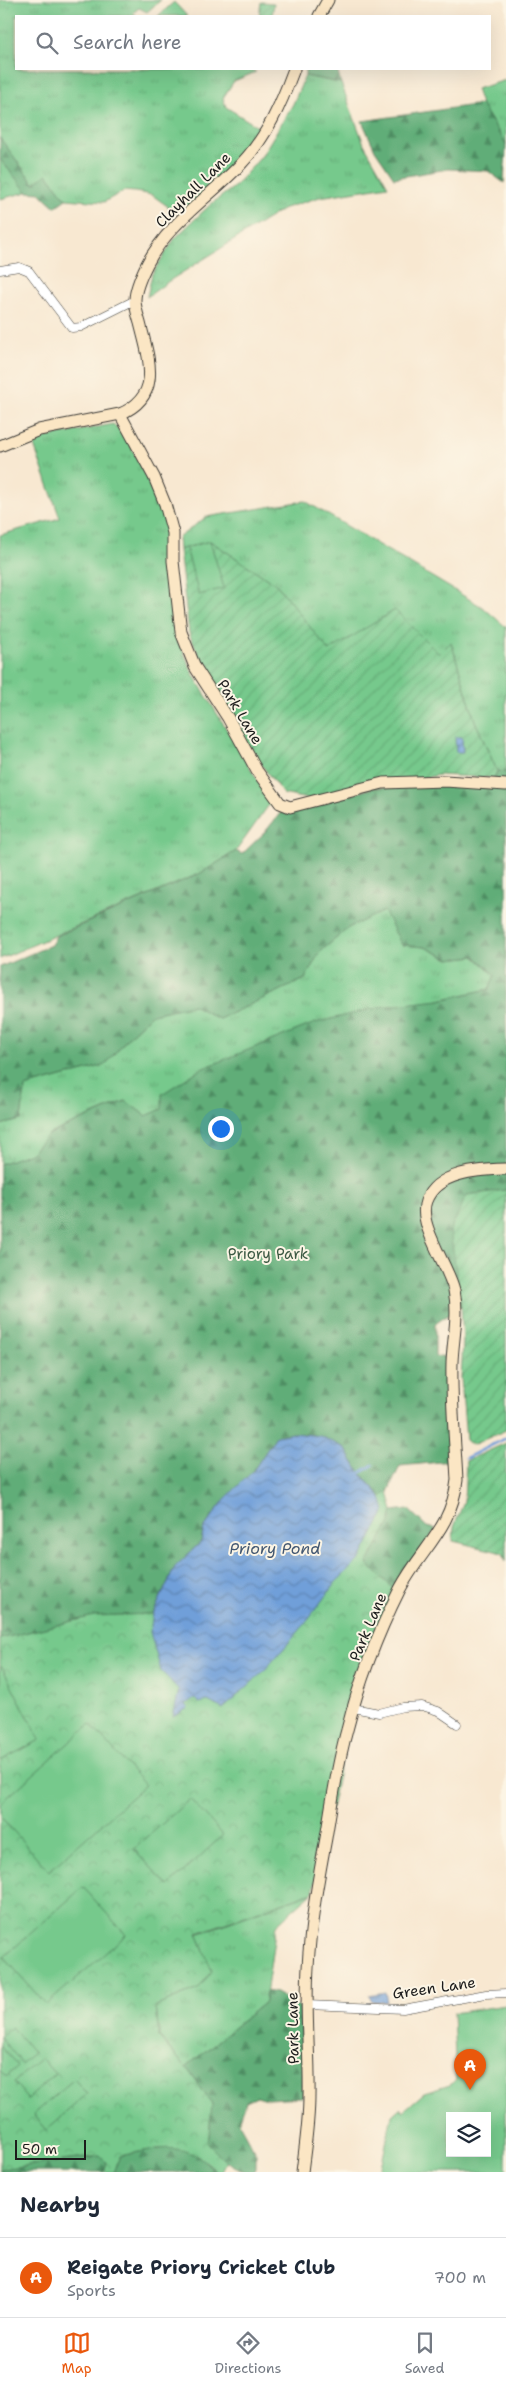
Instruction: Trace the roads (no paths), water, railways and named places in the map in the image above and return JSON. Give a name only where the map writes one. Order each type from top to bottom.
[{"type":"street","points":[[320,15],[328,0]]},
{"type":"street","name":"Clayhall Lane","points":[[135,300],[147,264],[166,237],[255,148],[273,121],[294,70]]},
{"type":"street","points":[[0,270],[19,267],[28,271],[72,328],[81,327],[135,300],[147,352],[150,382],[139,403],[120,414],[40,430],[0,446]]},
{"type":"street","name":"Park Lane","points":[[120,414],[154,477],[165,504],[173,533],[173,561],[181,632],[195,667],[228,718],[257,771],[280,803],[290,806],[384,784],[445,781],[506,785]]},
{"type":"street","name":"Park Lane","points":[[302,2172],[309,2097],[308,1962],[314,1901],[340,1756],[371,1655],[400,1590],[412,1568],[434,1540],[450,1514],[455,1496],[457,1480],[452,1360],[456,1337],[456,1302],[450,1275],[426,1226],[424,1211],[431,1192],[455,1176],[477,1170],[506,1169]]},
{"type":"street","points":[[354,1708],[379,1713],[403,1707],[422,1706],[438,1711],[457,1724]]},
{"type":"street","name":"Green Lane","points":[[307,2005],[402,2009],[486,1994],[506,1993]]},
{"type":"water","points":[[455,737],[462,737],[463,752],[456,752]]},
{"type":"water","name":"Priory Pond","points":[[294,1433],[320,1436],[345,1448],[360,1473],[381,1497],[385,1511],[360,1559],[336,1582],[299,1631],[263,1672],[223,1709],[208,1701],[199,1703],[194,1698],[186,1704],[188,1708],[173,1717],[179,1690],[161,1671],[150,1632],[153,1614],[175,1567],[201,1542],[204,1528],[225,1499],[253,1471],[276,1436]]},
{"type":"water","points":[[385,1992],[387,2002],[372,2001],[369,1995]]},
{"type":"waterway","points":[[466,1458],[506,1438]]},
{"type":"waterway","points":[[360,1473],[373,1465]]},
{"type":"place","name":"Reigate Priory Cricket Club","points":[[470,2090]]},
{"type":"park label","name":"Priory Park","points":[[268,1254]]}]
